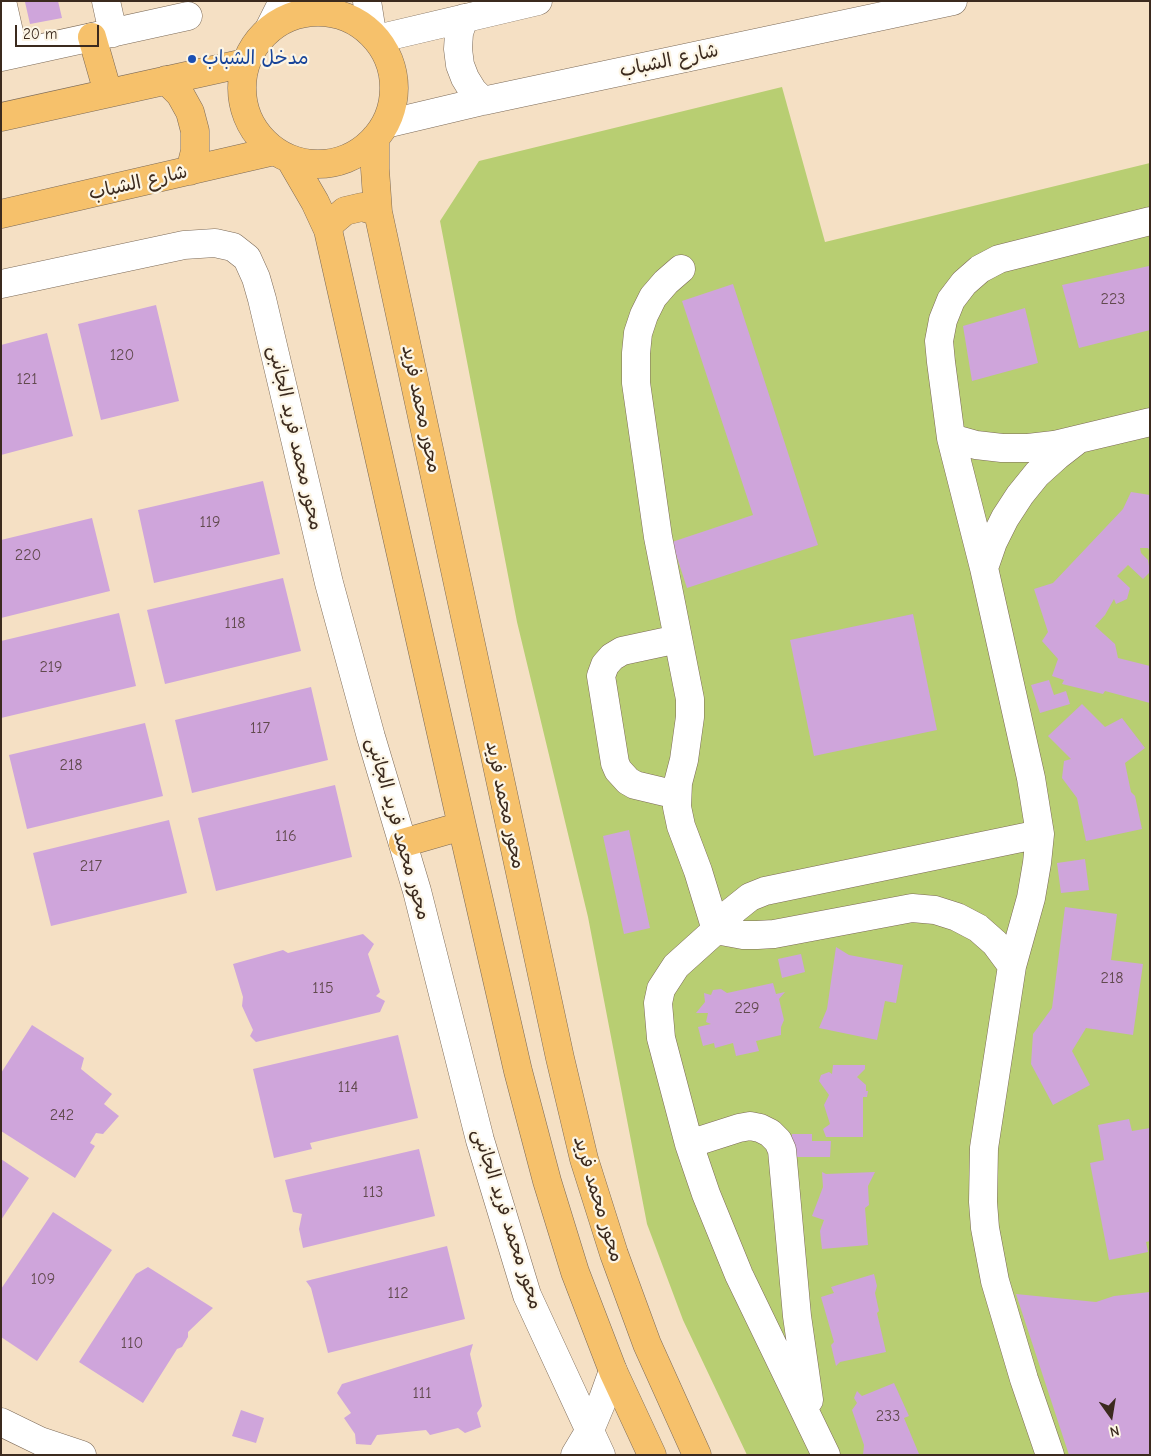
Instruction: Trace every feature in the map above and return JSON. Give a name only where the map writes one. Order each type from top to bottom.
[{"type":"main road","points":[[282,155],[303,163],[330,163],[355,155],[380,131],[392,107],[395,89],[393,71],[387,54],[375,36],[357,22],[340,14],[321,11],[302,13],[285,19],[269,29],[259,39],[245,63],[241,87],[245,112],[256,134],[282,155],[315,202],[328,230],[518,1071],[547,1181],[575,1272],[613,1370],[652,1455]]},
{"type":"main road","points":[[103,35],[108,93]]},
{"type":"main road","points":[[1,117],[245,63]]},
{"type":"main road","points":[[166,80],[180,94],[190,112],[195,131],[195,151],[190,171]]},
{"type":"main road","name":"محور محمد فريد","points":[[380,131],[375,169],[378,212],[558,1048],[584,1158],[614,1254],[647,1344],[697,1455]]},
{"type":"main road","name":"شارع الشباب","points":[[1,214],[190,171],[282,155]]},
{"type":"main road","points":[[328,230],[338,216],[353,208],[362,207],[378,212]]},
{"type":"main road","points":[[403,843],[462,826]]},
{"type":"street","points":[[2,1],[8,55],[188,16]]},
{"type":"street","points":[[103,35],[106,1]]},
{"type":"street","points":[[269,29],[283,1]]},
{"type":"street","points":[[368,1],[375,36],[538,1]]},
{"type":"street","name":"شارع الشباب","points":[[380,131],[483,101],[953,1]]},
{"type":"street","points":[[464,18],[459,33],[460,65],[469,84],[483,101]]},
{"type":"street","points":[[1050,1455],[1024,1379],[995,1281],[985,1228],[983,1202],[984,1148],[1012,966],[1030,898],[1037,863],[1040,834],[1031,778],[984,568],[951,438],[940,362],[939,341],[943,320],[951,300],[964,283],[980,269],[999,259],[1150,221]]},
{"type":"street","name":"محور محمد فريد الجانبى","points":[[1,284],[184,245],[215,242],[233,246],[247,258],[256,278],[329,583],[417,891],[480,1140],[527,1295],[601,1455]]},
{"type":"street","points":[[681,269],[653,297],[644,315],[638,333],[636,353],[637,391],[658,537],[688,681],[690,717],[677,796],[681,826],[716,930]]},
{"type":"street","points":[[951,438],[976,445],[1019,448],[1054,445],[1150,422]]},
{"type":"street","points":[[984,568],[993,542],[1005,518],[1020,495],[1037,474],[1078,439]]},
{"type":"street","points":[[677,796],[635,785],[628,781],[618,770],[601,676],[608,661],[622,650],[678,639]]},
{"type":"street","points":[[821,1443],[739,1275],[706,1194],[689,1144],[661,1038],[658,1003],[660,989],[676,966],[716,930],[725,917],[750,897],[765,891],[1040,834]]},
{"type":"street","points":[[716,930],[743,935],[774,934],[912,908],[935,910],[957,917],[978,928],[995,943],[1012,966]]},
{"type":"street","points":[[689,1144],[750,1126],[770,1133],[778,1141],[782,1150],[796,1316],[821,1443]]},
{"type":"street","points":[[575,1455],[590,1430],[613,1370]]},
{"type":"street","points":[[1,1422],[40,1441],[82,1455]]},
{"type":"green space","points":[[782,87],[825,242],[1150,163],[1150,1455],[747,1455],[683,1320],[647,1224],[588,917],[517,622],[440,221],[479,161]]},
{"type":"building","points":[[58,1],[62,18],[30,24],[25,2]]},
{"type":"building","points":[[1149,266],[1150,330],[1079,348],[1062,285]]},
{"type":"building","points":[[733,284],[818,545],[687,588],[672,542],[753,515],[682,301]]},
{"type":"building","points":[[156,305],[179,401],[101,420],[78,324]]},
{"type":"building","points":[[1025,308],[1038,363],[972,381],[963,326]]},
{"type":"building","points":[[47,333],[73,436],[1,455],[1,345]]},
{"type":"building","points":[[263,481],[280,554],[154,583],[138,510]]},
{"type":"building","points":[[1131,492],[1150,495],[1150,551],[1148,548],[1140,548],[1141,553],[1148,560],[1150,572],[1143,579],[1128,565],[1117,576],[1130,588],[1127,599],[1116,604],[1114,599],[1105,615],[1095,626],[1115,644],[1118,658],[1150,666],[1150,703],[1105,691],[1103,694],[1062,684],[1064,680],[1052,676],[1058,659],[1042,641],[1048,632],[1034,589],[1053,583],[1123,509]]},
{"type":"building","points":[[92,518],[110,591],[1,618],[1,540]]},
{"type":"building","points":[[283,578],[301,651],[165,684],[147,610]]},
{"type":"building","points":[[119,613],[136,686],[1,718],[1,641]]},
{"type":"building","points":[[913,614],[937,730],[814,756],[790,640]]},
{"type":"building","points":[[1049,680],[1054,695],[1066,691],[1070,704],[1040,713],[1031,685]]},
{"type":"building","points":[[311,687],[328,760],[192,793],[175,720]]},
{"type":"building","points":[[1082,704],[1105,727],[1122,718],[1145,748],[1125,763],[1142,829],[1086,841],[1077,798],[1062,778],[1064,761],[1071,759],[1048,736]]},
{"type":"building","points":[[145,723],[163,796],[27,829],[9,755]]},
{"type":"building","points":[[335,785],[352,857],[216,891],[198,818]]},
{"type":"building","points":[[169,820],[187,893],[51,926],[33,853]]},
{"type":"building","points":[[629,830],[650,928],[624,934],[603,836]]},
{"type":"building","points":[[1085,859],[1089,890],[1061,893],[1057,863]]},
{"type":"building","points":[[1065,907],[1117,914],[1111,960],[1143,964],[1133,1035],[1086,1028],[1072,1051],[1090,1085],[1053,1105],[1031,1064],[1033,1034],[1052,1008]]},
{"type":"building","points":[[363,934],[374,944],[368,954],[380,992],[376,996],[385,1001],[380,1012],[256,1042],[250,1036],[253,1030],[242,1006],[243,997],[233,964],[283,950],[288,953]]},
{"type":"building","points":[[836,947],[849,955],[903,965],[896,1003],[885,1001],[877,1040],[819,1028],[827,1009]]},
{"type":"building","points":[[801,954],[805,972],[782,978],[778,959]]},
{"type":"building","points":[[773,983],[776,994],[785,992],[779,999],[784,1020],[781,1027],[781,1035],[756,1041],[759,1051],[736,1056],[733,1043],[715,1048],[714,1043],[703,1046],[698,1027],[711,1024],[706,1022],[708,1013],[696,1013],[705,1002],[704,993],[711,995],[713,990],[721,989],[727,993]]},
{"type":"building","points":[[32,1025],[84,1058],[81,1069],[112,1094],[104,1104],[119,1116],[103,1134],[96,1133],[90,1143],[95,1146],[75,1178],[1,1131],[1,1073]]},
{"type":"building","points":[[398,1035],[418,1118],[310,1143],[312,1149],[274,1158],[253,1069]]},
{"type":"building","points":[[833,1065],[865,1065],[865,1069],[857,1077],[866,1085],[866,1091],[868,1091],[867,1097],[863,1097],[863,1137],[826,1137],[823,1129],[830,1124],[824,1105],[829,1095],[819,1081],[821,1075],[829,1072],[832,1074]]},
{"type":"building","points":[[1129,1119],[1132,1131],[1150,1128],[1150,1241],[1146,1242],[1148,1252],[1109,1260],[1090,1163],[1104,1160],[1098,1125]]},
{"type":"building","points":[[792,1134],[812,1134],[812,1141],[831,1141],[830,1157],[791,1157]]},
{"type":"building","points":[[419,1149],[435,1216],[303,1248],[299,1229],[302,1214],[293,1212],[285,1180]]},
{"type":"building","points":[[1,1159],[29,1178],[1,1220]]},
{"type":"building","points":[[822,1172],[826,1174],[875,1172],[868,1186],[869,1205],[865,1208],[868,1245],[822,1249],[820,1231],[824,1220],[812,1216],[823,1187]]},
{"type":"building","points":[[53,1212],[112,1250],[37,1361],[1,1337],[1,1289]]},
{"type":"building","points":[[447,1246],[465,1319],[328,1353],[311,1288],[306,1281]]},
{"type":"building","points":[[148,1267],[213,1308],[188,1332],[188,1337],[182,1347],[177,1349],[143,1403],[79,1362],[136,1274]]},
{"type":"building","points":[[874,1274],[877,1286],[875,1293],[879,1311],[877,1313],[886,1352],[840,1362],[836,1366],[831,1345],[834,1342],[821,1297],[834,1293],[831,1287]]},
{"type":"building","points":[[1150,1292],[1150,1455],[1069,1455],[1016,1294],[1096,1302],[1114,1296]]},
{"type":"building","points":[[473,1344],[470,1354],[482,1406],[477,1413],[481,1427],[465,1433],[458,1428],[430,1435],[426,1430],[377,1435],[371,1445],[356,1444],[355,1434],[344,1418],[351,1413],[337,1393],[342,1384]]},
{"type":"building","points":[[894,1383],[909,1416],[904,1418],[919,1454],[863,1455],[864,1445],[852,1410],[857,1403],[854,1398],[857,1391],[862,1396]]},
{"type":"building","points":[[241,1410],[264,1418],[256,1443],[232,1436]]},
{"type":"place","name":"مدخل الشباب","points":[[192,59]]}]
